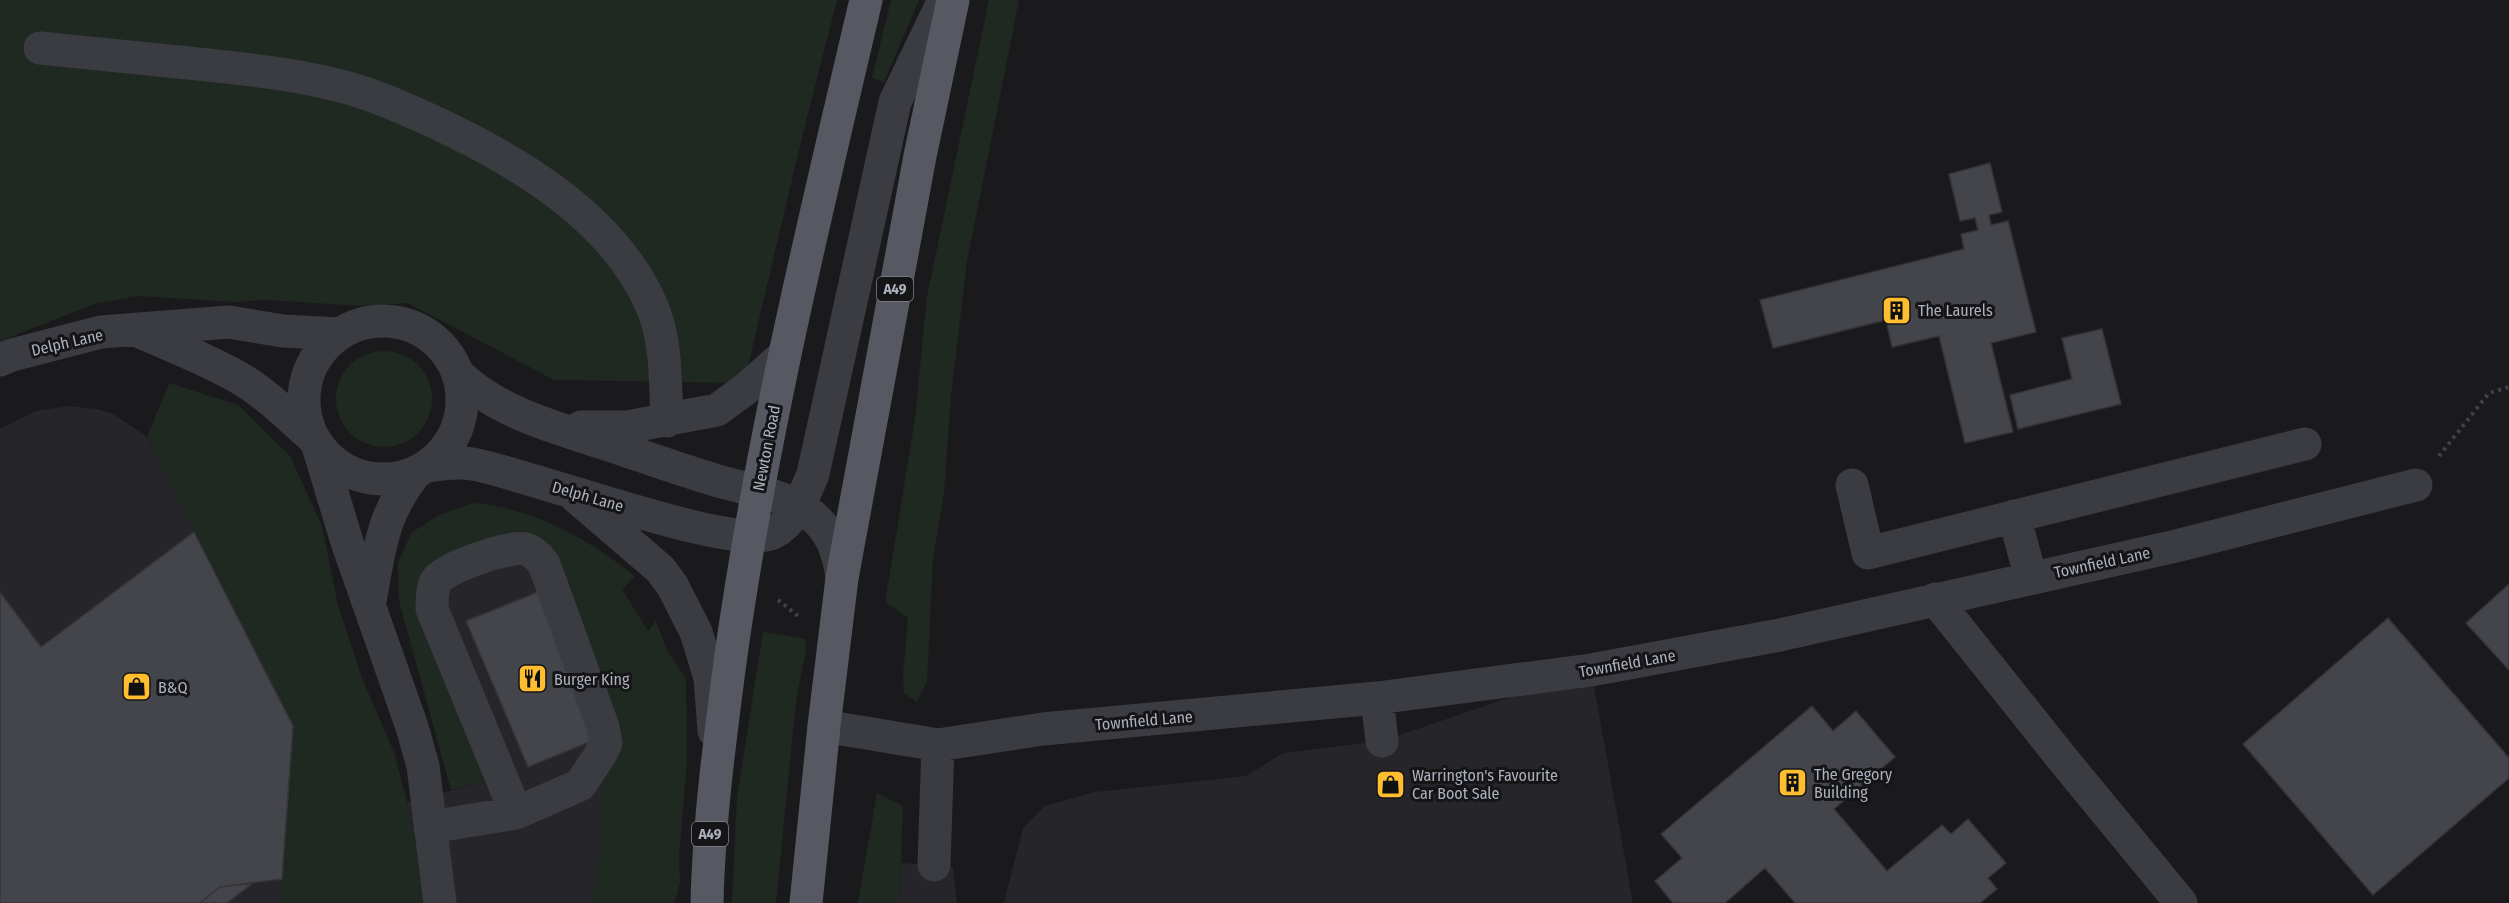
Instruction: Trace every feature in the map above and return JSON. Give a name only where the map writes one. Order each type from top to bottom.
[{"type":"main road","name":"Newton Road","points":[[707,903],[716,766],[749,536],[784,355],[866,0]]},
{"type":"main road","name":"A49","points":[[806,903],[842,578],[918,168],[953,0]]},
{"type":"street","points":[[749,536],[772,534],[789,522],[813,474],[895,102],[944,0]]},
{"type":"street","points":[[40,48],[243,69],[341,86],[384,99],[506,158],[546,184],[582,214],[626,261],[644,288],[654,310],[660,333],[667,421]]},
{"type":"street","points":[[370,603],[381,538],[389,512],[401,491],[421,469],[442,452],[454,435],[460,415],[462,395],[458,374],[447,352],[429,336],[408,325],[385,321],[361,324],[339,334],[321,350],[310,370],[304,393],[305,416],[316,442],[347,542],[370,603],[378,636],[412,727],[423,766],[440,903]]},
{"type":"street","name":"Delph Lane","points":[[0,360],[101,332],[229,322],[283,332],[339,334]]},
{"type":"street","name":"Delph Lane","points":[[136,330],[216,364],[270,400],[316,442]]},
{"type":"street","points":[[555,428],[627,427],[717,410],[747,388],[784,355]]},
{"type":"street","points":[[458,374],[482,395],[555,428],[686,472],[779,498],[798,508],[817,519],[831,538],[839,557],[842,578]]},
{"type":"street","points":[[316,442],[338,465],[362,476],[389,479],[421,469]]},
{"type":"street","points":[[1852,485],[1868,553],[2305,444]]},
{"type":"street","name":"Delph Lane","points":[[421,469],[471,463],[696,528],[749,536]]},
{"type":"street","name":"Townfield Lane","points":[[824,726],[938,745],[1043,729],[1377,698],[1602,668],[1780,635],[2176,546],[2416,485]]},
{"type":"street","points":[[569,490],[660,569],[672,585],[696,632],[710,678],[716,766]]},
{"type":"street","points":[[2014,516],[2016,581]]},
{"type":"street","points":[[430,827],[516,813],[580,785],[606,743],[603,727],[544,564],[538,555],[525,549],[512,548],[447,571],[436,581],[432,594],[432,609],[516,813]]},
{"type":"street","points":[[1935,599],[2181,903]]},
{"type":"street","points":[[1377,698],[1382,741]]},
{"type":"street","points":[[934,865],[938,745]]},
{"type":"path","points":[[2416,485],[2489,393],[2509,387]]},
{"type":"shaded area","points":[[0,0],[837,0],[744,383],[554,380],[408,303],[361,306],[268,300],[234,302],[139,296],[97,303],[0,341]]},
{"type":"shaded area","points":[[891,0],[919,0],[884,82],[872,78]]},
{"type":"shaded area","points":[[989,0],[1019,0],[967,261],[951,396],[944,492],[933,559],[927,681],[917,702],[904,693],[903,675],[908,618],[885,602],[915,419],[927,296]]},
{"type":"shaded area","points":[[384,351],[402,355],[418,365],[428,381],[432,399],[428,417],[418,433],[402,443],[384,447],[366,443],[350,433],[340,417],[336,399],[340,381],[350,365],[366,355]]},
{"type":"shaded area","points":[[169,383],[238,405],[290,456],[322,526],[338,605],[362,678],[394,752],[407,802],[422,881],[419,903],[283,903],[282,879],[293,726],[147,437]]},
{"type":"shaded area","name":"B&Q","points":[[67,406],[97,409],[113,414],[147,437],[293,726],[282,879],[283,903],[0,903],[0,429],[36,411]]},
{"type":"shaded area","points":[[474,503],[518,512],[559,528],[598,549],[635,576],[622,589],[648,631],[656,621],[667,651],[686,679],[687,762],[679,855],[680,883],[674,903],[594,903],[600,804],[616,724],[537,545],[428,581],[491,780],[451,790],[399,601],[398,563],[411,533],[439,515]]},
{"type":"shaded area","points":[[537,545],[616,724],[594,903],[419,903],[422,881],[407,802],[491,780],[428,581]]},
{"type":"shaded area","points":[[763,632],[805,639],[806,649],[796,702],[776,903],[732,903],[737,797]]},
{"type":"shaded area","name":"Warrington's Favourite Car Boot Sale","points":[[1591,670],[1633,903],[1004,903],[1023,828],[1045,806],[1095,792],[1246,776],[1283,753],[1382,741]]},
{"type":"shaded area","points":[[877,793],[903,806],[899,903],[858,903]]},
{"type":"shaded area","points":[[901,863],[953,867],[957,903],[899,903]]},
{"type":"building","name":"The Laurels","points":[[1990,163],[2002,212],[1989,215],[1991,225],[2008,221],[2036,332],[1991,343],[2013,432],[1965,443],[1939,336],[1892,347],[1886,320],[1773,348],[1760,300],[1964,249],[1961,234],[1978,230],[1975,218],[1960,221],[1949,174]]},
{"type":"building","points":[[2102,329],[2121,404],[2018,429],[2010,395],[2072,379],[2062,338]]},
{"type":"building","name":"B&Q","points":[[194,532],[293,726],[282,879],[220,887],[200,903],[0,903],[0,592],[41,647]]},
{"type":"building","points":[[2509,584],[2509,670],[2466,623]]},
{"type":"building","name":"Burger King","points":[[538,592],[599,738],[528,767],[466,621]]},
{"type":"building","points":[[2388,618],[2509,758],[2509,778],[2373,895],[2243,744]]},
{"type":"building","name":"The Gregory Building","points":[[1812,706],[1833,731],[1856,711],[1895,757],[1834,809],[1887,871],[1942,825],[1951,834],[1968,819],[2006,863],[1988,878],[1997,889],[1980,903],[1795,903],[1765,868],[1725,903],[1673,903],[1655,881],[1682,858],[1661,834]]},
{"type":"building","points":[[253,883],[227,903],[200,903],[220,887]]},
{"type":"place","name":"The Laurels","points":[[1897,310]]},
{"type":"place","name":"Burger King","points":[[533,679]]},
{"type":"place","name":"B&Q","points":[[137,687]]},
{"type":"place","name":"The Gregory Building","points":[[1793,783]]},
{"type":"place","name":"Warrington's Favourite Car Boot Sale","points":[[1391,784]]}]
